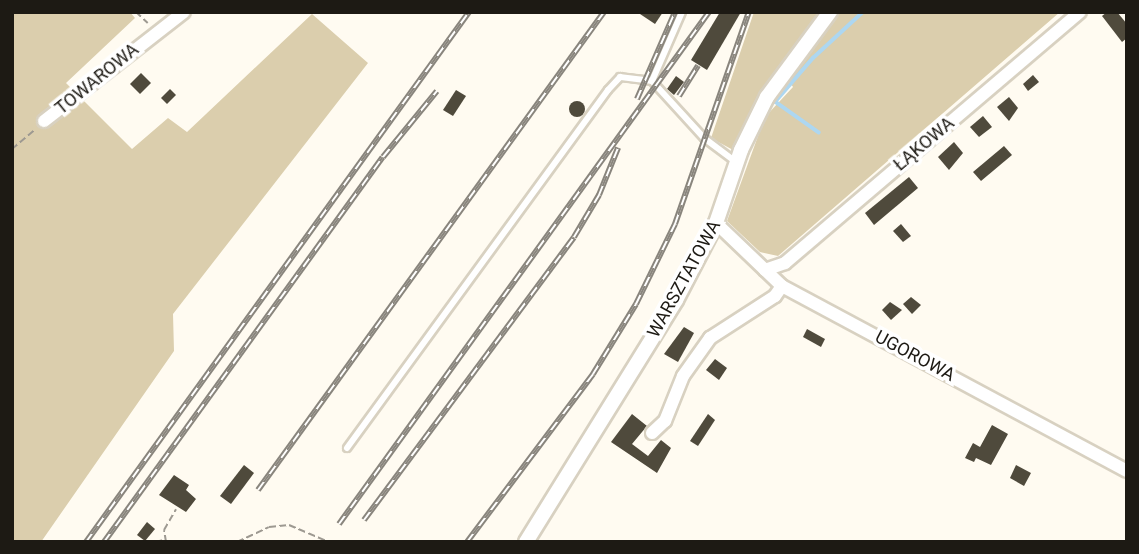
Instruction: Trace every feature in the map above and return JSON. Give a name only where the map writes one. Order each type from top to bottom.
[{"type":"street","name":"TOWAROWA","points":[[44,121],[184,12]]},
{"type":"street","name":"WARSZTATOWA","points":[[526,542],[676,300],[716,223],[737,163],[767,97],[830,12]]},
{"type":"street","name":"ŁĄKOWA","points":[[765,270],[785,263],[1080,12]]},
{"type":"street","name":"UGOROWA","points":[[716,223],[782,286],[1127,471]]},
{"type":"street","points":[[652,433],[665,421],[683,376],[710,338],[775,296],[782,286]]},
{"type":"lane","points":[[652,81],[682,12]]},
{"type":"lane","points":[[347,448],[620,76],[652,81],[705,138],[737,163]]},
{"type":"path","points":[[136,12],[157,31]]},
{"type":"path","name":"TOWAROWA","points":[[12,149],[44,121]]},
{"type":"path","points":[[155,542],[166,541],[164,530],[176,509]]},
{"type":"path","points":[[237,542],[269,527],[289,525],[329,542]]},
{"type":"shaded area","points":[[12,12],[130,12],[135,18],[66,83],[132,149],[168,118],[187,132],[312,14],[368,63],[173,314],[174,351],[41,542],[12,542]]},
{"type":"shaded area","points":[[754,12],[821,12],[766,84],[733,150],[711,138]]},
{"type":"shaded area","points":[[840,12],[1060,12],[778,256],[760,252],[727,221],[765,117],[793,87],[787,78]]},
{"type":"building","points":[[637,12],[663,12],[655,24]]},
{"type":"building","points":[[720,12],[741,12],[707,70],[691,60]]},
{"type":"building","points":[[1107,12],[1117,12],[1127,24],[1127,38],[1122,42],[1102,16]]},
{"type":"building","points":[[141,73],[151,83],[140,94],[130,84]]},
{"type":"building","points":[[1033,75],[1039,82],[1028,91],[1023,84]]},
{"type":"building","points":[[676,76],[684,82],[674,95],[667,89]]},
{"type":"building","points":[[170,89],[176,95],[167,104],[161,98]]},
{"type":"building","points":[[456,90],[466,96],[453,116],[443,110]]},
{"type":"building","points":[[1009,97],[1018,108],[1009,121],[997,107]]},
{"type":"building","points":[[574,101],[580,101],[585,109],[583,115],[574,117],[569,112],[569,106]]},
{"type":"building","points":[[983,116],[992,127],[979,137],[970,127]]},
{"type":"building","points":[[954,142],[963,153],[949,170],[938,157]]},
{"type":"building","points":[[1004,146],[1012,155],[981,181],[973,172]]},
{"type":"building","points":[[909,177],[918,188],[874,225],[865,213]]},
{"type":"building","points":[[901,224],[911,236],[903,242],[893,231]]},
{"type":"building","points":[[911,297],[921,305],[912,314],[903,304]]},
{"type":"building","points":[[890,302],[902,310],[891,320],[882,310]]},
{"type":"building","points":[[684,327],[694,333],[678,362],[664,354]]},
{"type":"building","points":[[807,329],[825,339],[821,347],[803,337]]},
{"type":"building","points":[[715,359],[727,368],[719,380],[706,370]]},
{"type":"building","points":[[632,414],[647,426],[632,444],[648,456],[661,440],[671,448],[657,473],[611,442]]},
{"type":"building","points":[[708,414],[715,420],[698,446],[690,441]]},
{"type":"building","points":[[992,425],[1008,434],[991,465],[976,458],[974,462],[965,458],[973,443],[980,447]]},
{"type":"building","points":[[244,465],[254,473],[231,504],[220,496]]},
{"type":"building","points":[[1016,465],[1031,473],[1024,486],[1010,478]]},
{"type":"building","points":[[174,475],[189,485],[186,490],[196,499],[186,512],[159,495]]},
{"type":"building","points":[[147,522],[155,529],[145,541],[137,535]]},
{"type":"waterway","points":[[819,133],[775,102],[813,58],[863,12]]},
{"type":"railway","points":[[86,542],[469,12]]},
{"type":"railway","points":[[258,490],[604,12]]},
{"type":"railway","points":[[637,99],[675,12]]},
{"type":"railway","points":[[339,524],[709,12]]},
{"type":"railway","points":[[467,542],[593,374],[636,304],[675,224],[749,12]]},
{"type":"railway","points":[[679,96],[698,65]]},
{"type":"railway","points":[[104,542],[383,157],[437,91]]},
{"type":"railway","points":[[364,520],[574,237],[599,195],[618,148]]}]
